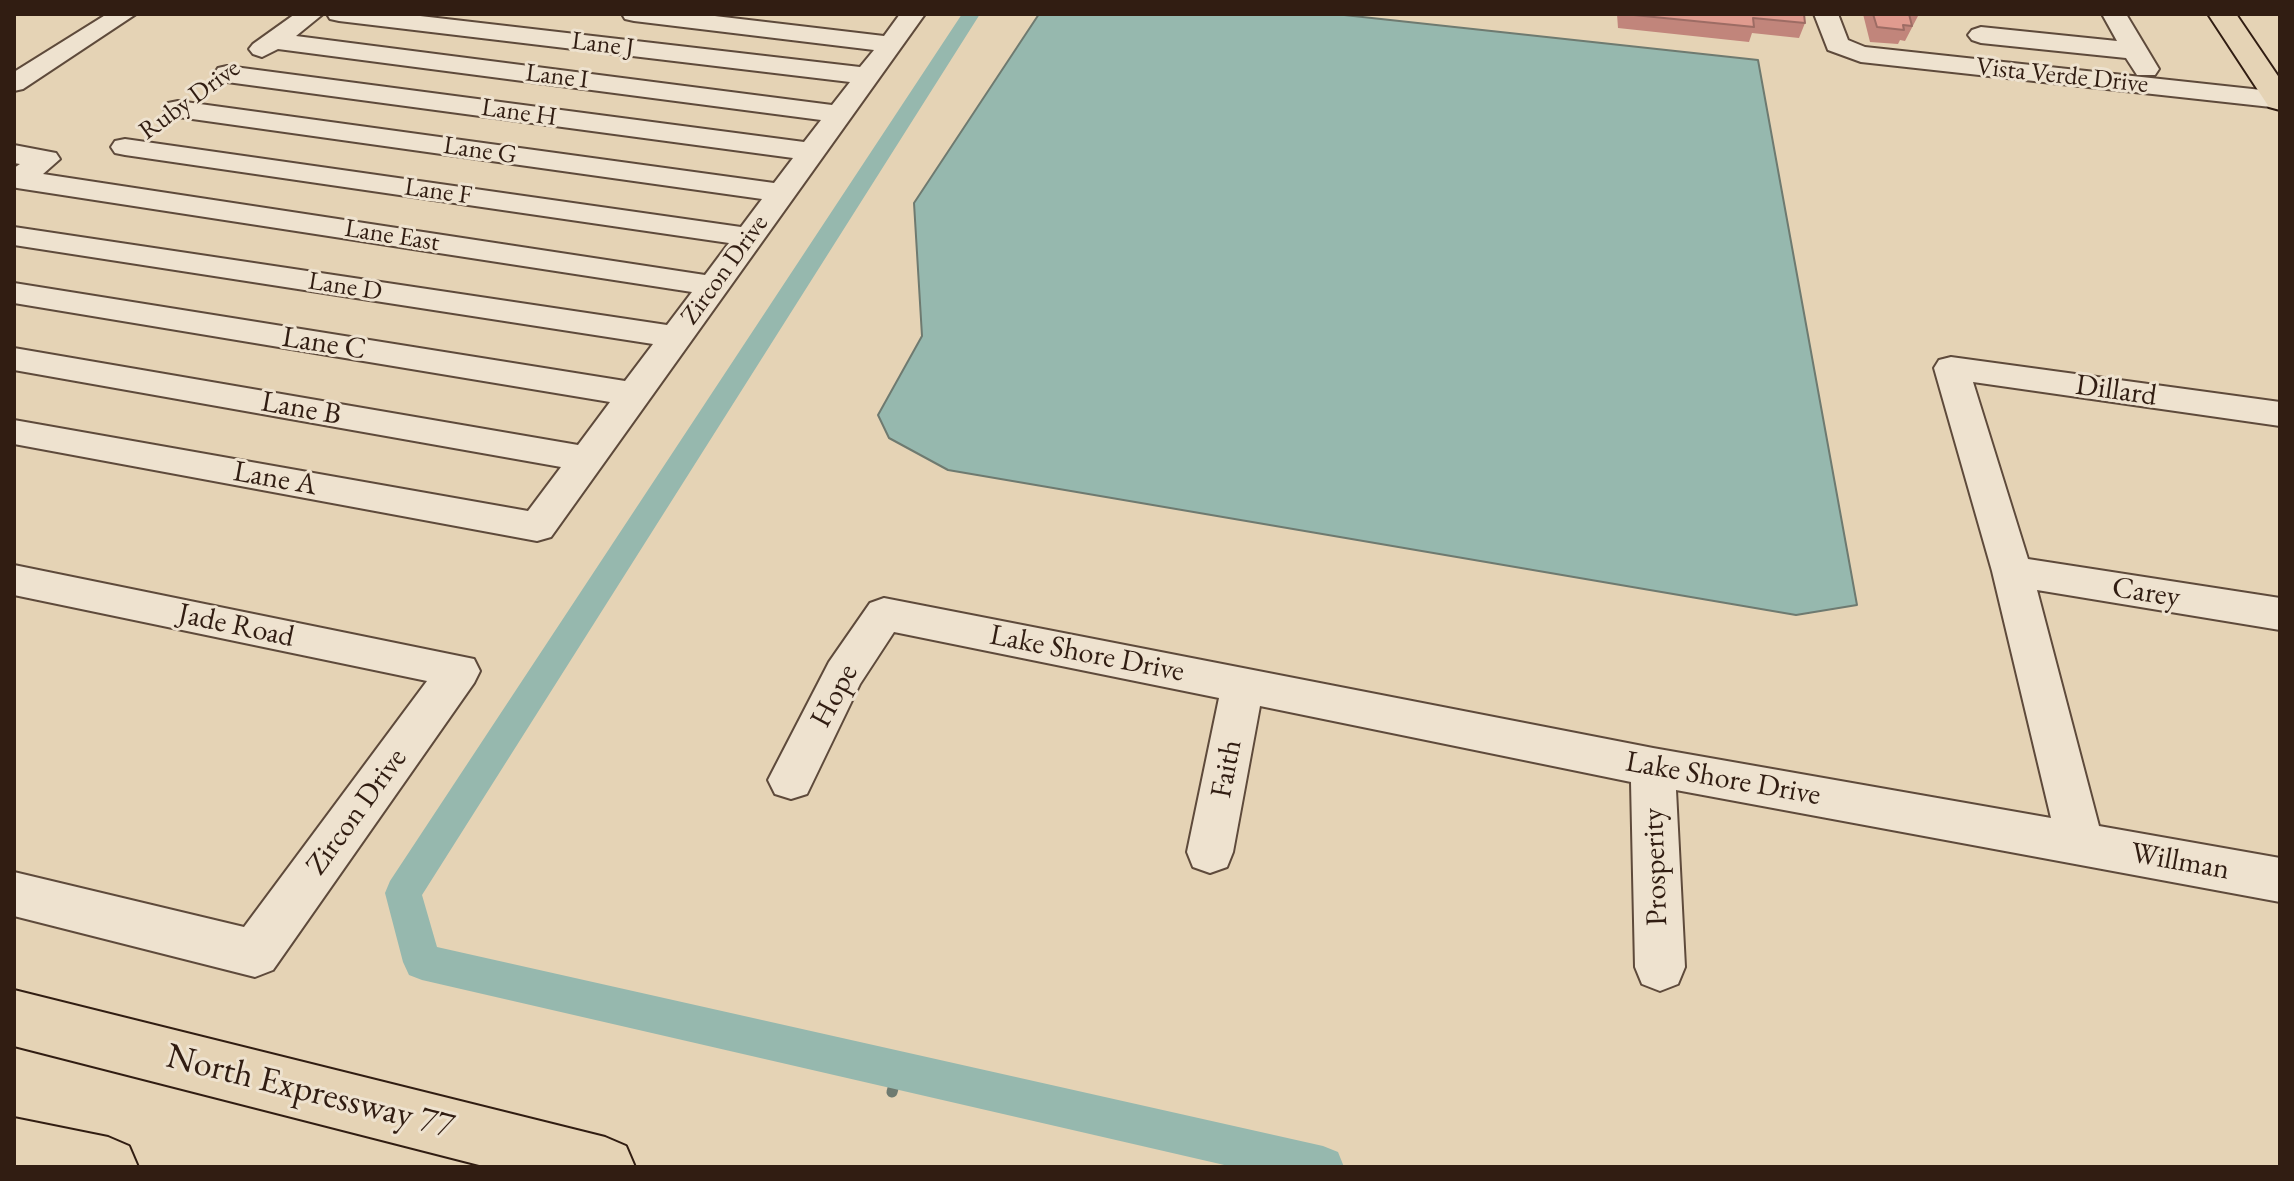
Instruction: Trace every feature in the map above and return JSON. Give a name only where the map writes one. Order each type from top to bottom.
[{"type":"main road","points":[[2222,14],[2280,101]]},
{"type":"main road","name":"North Expressway 77","points":[[14,1018],[605,1167]]},
{"type":"main road","points":[[14,1148],[108,1167]]},
{"type":"street","points":[[14,83],[124,14]]},
{"type":"street","name":"Ruby Drive","points":[[70,187],[311,14]]},
{"type":"street","name":"Lane J","points":[[339,14],[868,76]]},
{"type":"street","points":[[634,14],[891,44]]},
{"type":"street","name":"Zircon Drive","points":[[537,527],[913,14]]},
{"type":"street","name":"Vista Verde Drive","points":[[1826,14],[1833,40],[1845,49],[1861,54],[2280,101]]},
{"type":"street","points":[[2114,14],[2156,87]]},
{"type":"street","points":[[1981,35],[2136,51]]},
{"type":"street","name":"Lane I","points":[[273,41],[840,114]]},
{"type":"street","name":"Lane H","points":[[227,74],[812,152]]},
{"type":"street","name":"Lane G","points":[[178,109],[782,193]]},
{"type":"street","name":"Lane F","points":[[125,147],[750,237]]},
{"type":"street","name":"Lane East","points":[[15,171],[70,187],[714,286]]},
{"type":"street","name":"Lane D","points":[[14,236],[676,337]]},
{"type":"street","name":"Lane C","points":[[14,293],[634,394]]},
{"type":"street","name":"Lane B","points":[[14,359],[587,459]]},
{"type":"street","name":"Dillard","points":[[2012,571],[1951,368],[2280,414]]},
{"type":"street","name":"Lane A","points":[[14,432],[537,527]]},
{"type":"street","points":[[2012,571],[2080,843]]},
{"type":"street","name":"Carey","points":[[2012,571],[2280,614]]},
{"type":"street","name":"Jade Road","points":[[14,580],[459,671]]},
{"type":"street","name":"Lake Shore Drive","points":[[884,614],[1653,767],[2080,843]]},
{"type":"street","name":"Hope","points":[[791,780],[844,674],[884,614]]},
{"type":"street","name":"Zircon Drive","points":[[14,894],[255,953],[459,671]]},
{"type":"street","name":"Faith","points":[[1210,852],[1243,685]]},
{"type":"street","name":"Prosperity","points":[[1653,767],[1660,967]]},
{"type":"street","name":"Willman","points":[[2080,843],[2280,880]]},
{"type":"water","points":[[1039,14],[1335,14],[1758,60],[1857,605],[1796,615],[948,470],[889,438],[878,415],[922,336],[914,203]]},
{"type":"building","points":[[1624,14],[1804,14],[1805,23],[1753,18],[1754,27]]},
{"type":"building","points":[[1873,14],[1909,14],[1912,26],[1903,25],[1904,30],[1877,27]]},
{"type":"waterway","points":[[971,14],[403,893],[422,962],[1323,1167]]},
{"type":"waterway","points":[[892,1092],[898,1070]]}]
